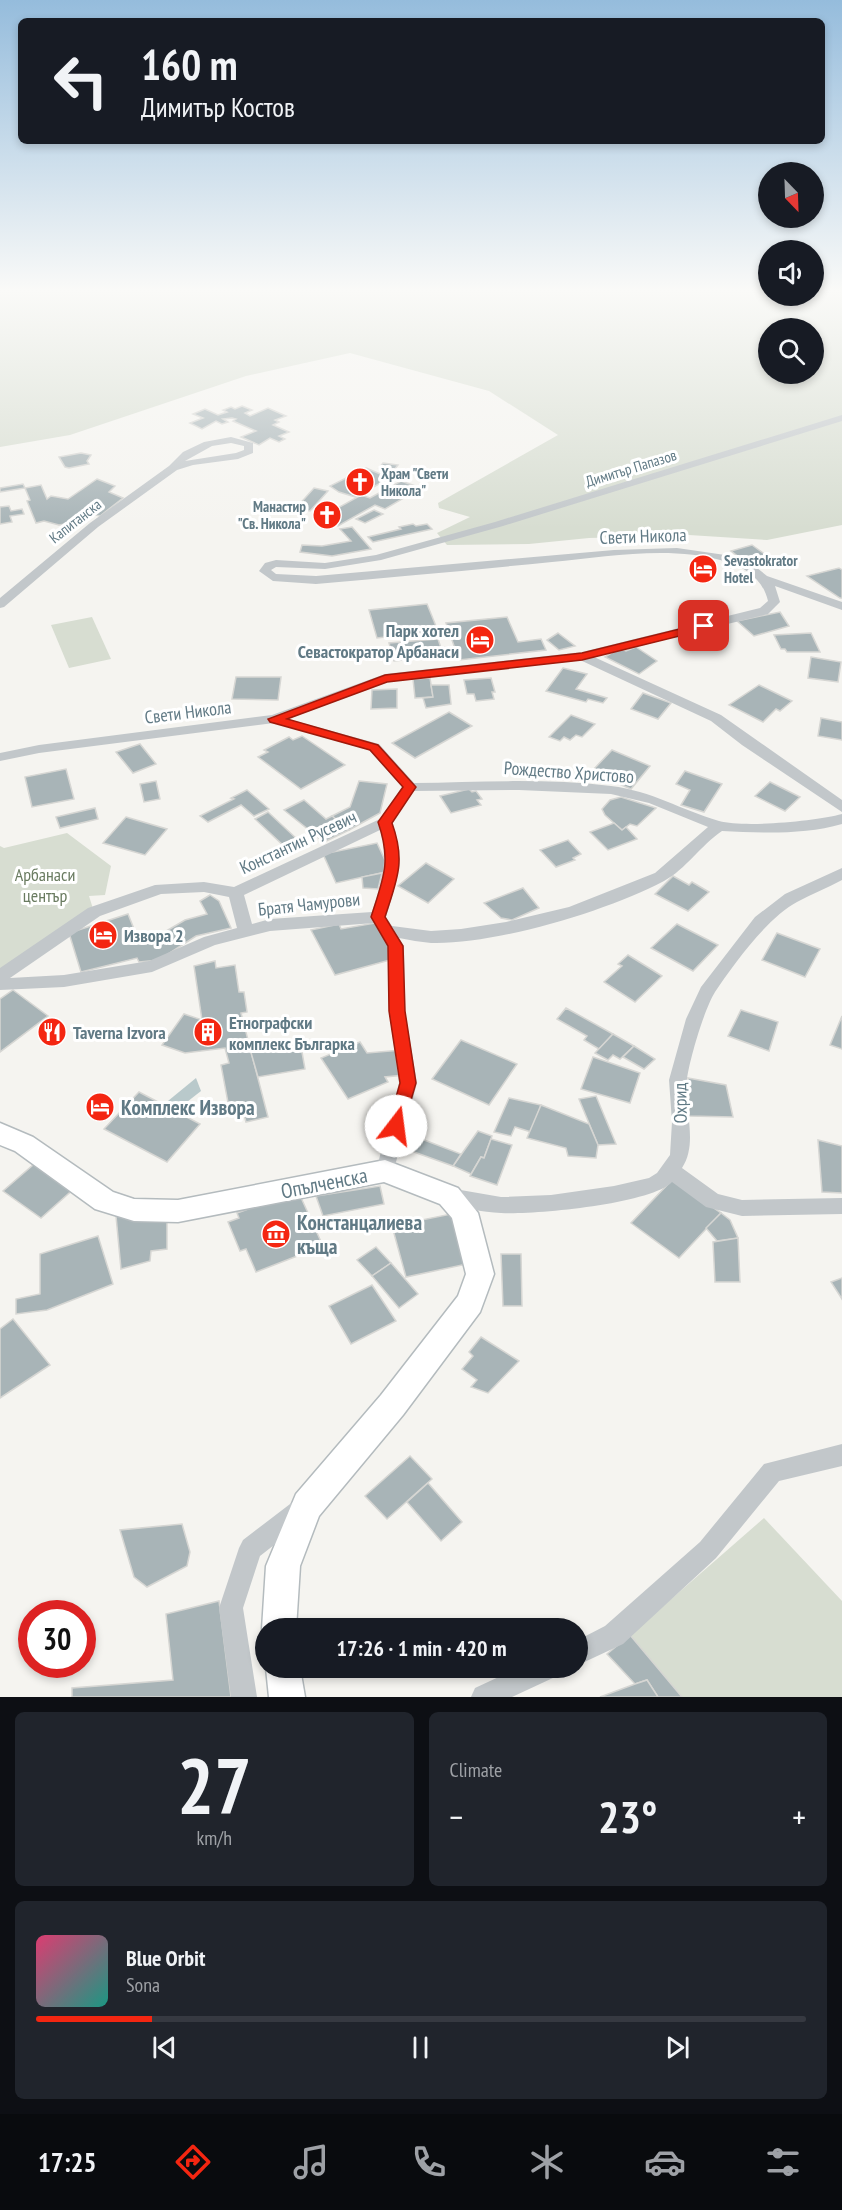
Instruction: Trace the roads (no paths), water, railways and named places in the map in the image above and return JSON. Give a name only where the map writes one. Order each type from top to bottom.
[{"type":"street","name":"Димитър Папазов","points":[[428,544],[842,418]]},
{"type":"street","name":"Капитанска","points":[[0,604],[94,525],[173,468],[191,462],[238,456],[249,451],[249,445],[235,439],[217,441],[188,454],[176,462],[173,468]]},
{"type":"street","name":"Свети Никола","points":[[0,757],[39,749],[274,719],[385,678],[582,656],[764,611],[774,602],[773,592],[765,579],[756,571],[721,556],[667,550],[316,580],[273,577],[265,571],[269,566],[280,562],[324,566],[345,564],[428,544]]},
{"type":"street","points":[[765,579],[842,606]]},
{"type":"street","points":[[582,656],[716,718],[842,807]]},
{"type":"street","points":[[274,719],[374,747],[410,787],[385,822],[393,844],[393,872],[378,917],[389,931],[396,946],[397,1011],[408,1083],[385,1170]]},
{"type":"street","name":"Рождество Христово","points":[[410,787],[519,786],[611,790],[653,799],[719,826],[767,828],[842,819]]},
{"type":"street","name":"Константин Русевич","points":[[0,976],[94,912],[160,889],[204,887],[236,893],[385,822]]},
{"type":"street","points":[[389,931],[431,937],[461,935],[506,928],[572,912],[660,877],[686,856],[706,834],[719,826]]},
{"type":"street","name":"Охрид","points":[[671,1171],[679,1157],[681,1122],[678,1080],[695,1019],[707,991],[761,921],[791,898],[810,891],[842,873]]},
{"type":"street","points":[[236,893],[246,931]]},
{"type":"street","name":"Братя Чамурови","points":[[0,984],[64,981],[152,966],[210,941],[270,925],[378,917]]},
{"type":"street","name":"Опълченска","points":[[0,1133],[24,1144],[105,1201],[134,1210],[178,1211],[385,1170],[449,1196]]},
{"type":"street","points":[[449,1196],[501,1205],[551,1203],[653,1185],[664,1179],[671,1171],[713,1201],[742,1208],[842,1206]]},
{"type":"street","points":[[244,1697],[231,1608],[251,1548],[307,1505],[392,1406],[470,1304],[480,1274],[464,1213],[449,1196]]},
{"type":"street","points":[[588,1648],[614,1635],[708,1550],[772,1472],[842,1455]]},
{"type":"street","points":[[280,1618],[284,1566],[307,1505]]},
{"type":"street","points":[[284,1678],[287,1697]]},
{"type":"street","points":[[484,1697],[525,1678]]},
{"type":"place","name":"Храм \"Свети Никола\"","points":[[360,482]]},
{"type":"place","name":"Манастир \"Св. Никола\"","points":[[327,515]]},
{"type":"place","name":"Sevastokrator Hotel","points":[[703,569]]},
{"type":"place","name":"Парк хотел Севастократор Арбанаси","points":[[480,640]]},
{"type":"place","name":"Извора 2","points":[[103,935]]},
{"type":"place","name":"Taverna Izvora","points":[[52,1032]]},
{"type":"place","name":"Етнографски комплекс Българка","points":[[208,1032]]},
{"type":"place","name":"Комплекс Извора","points":[[100,1107]]},
{"type":"place","name":"Констанцалиева къща","points":[[276,1234]]},
{"type":"park label","name":"Арбанаси център","points":[[45,884]]}]
